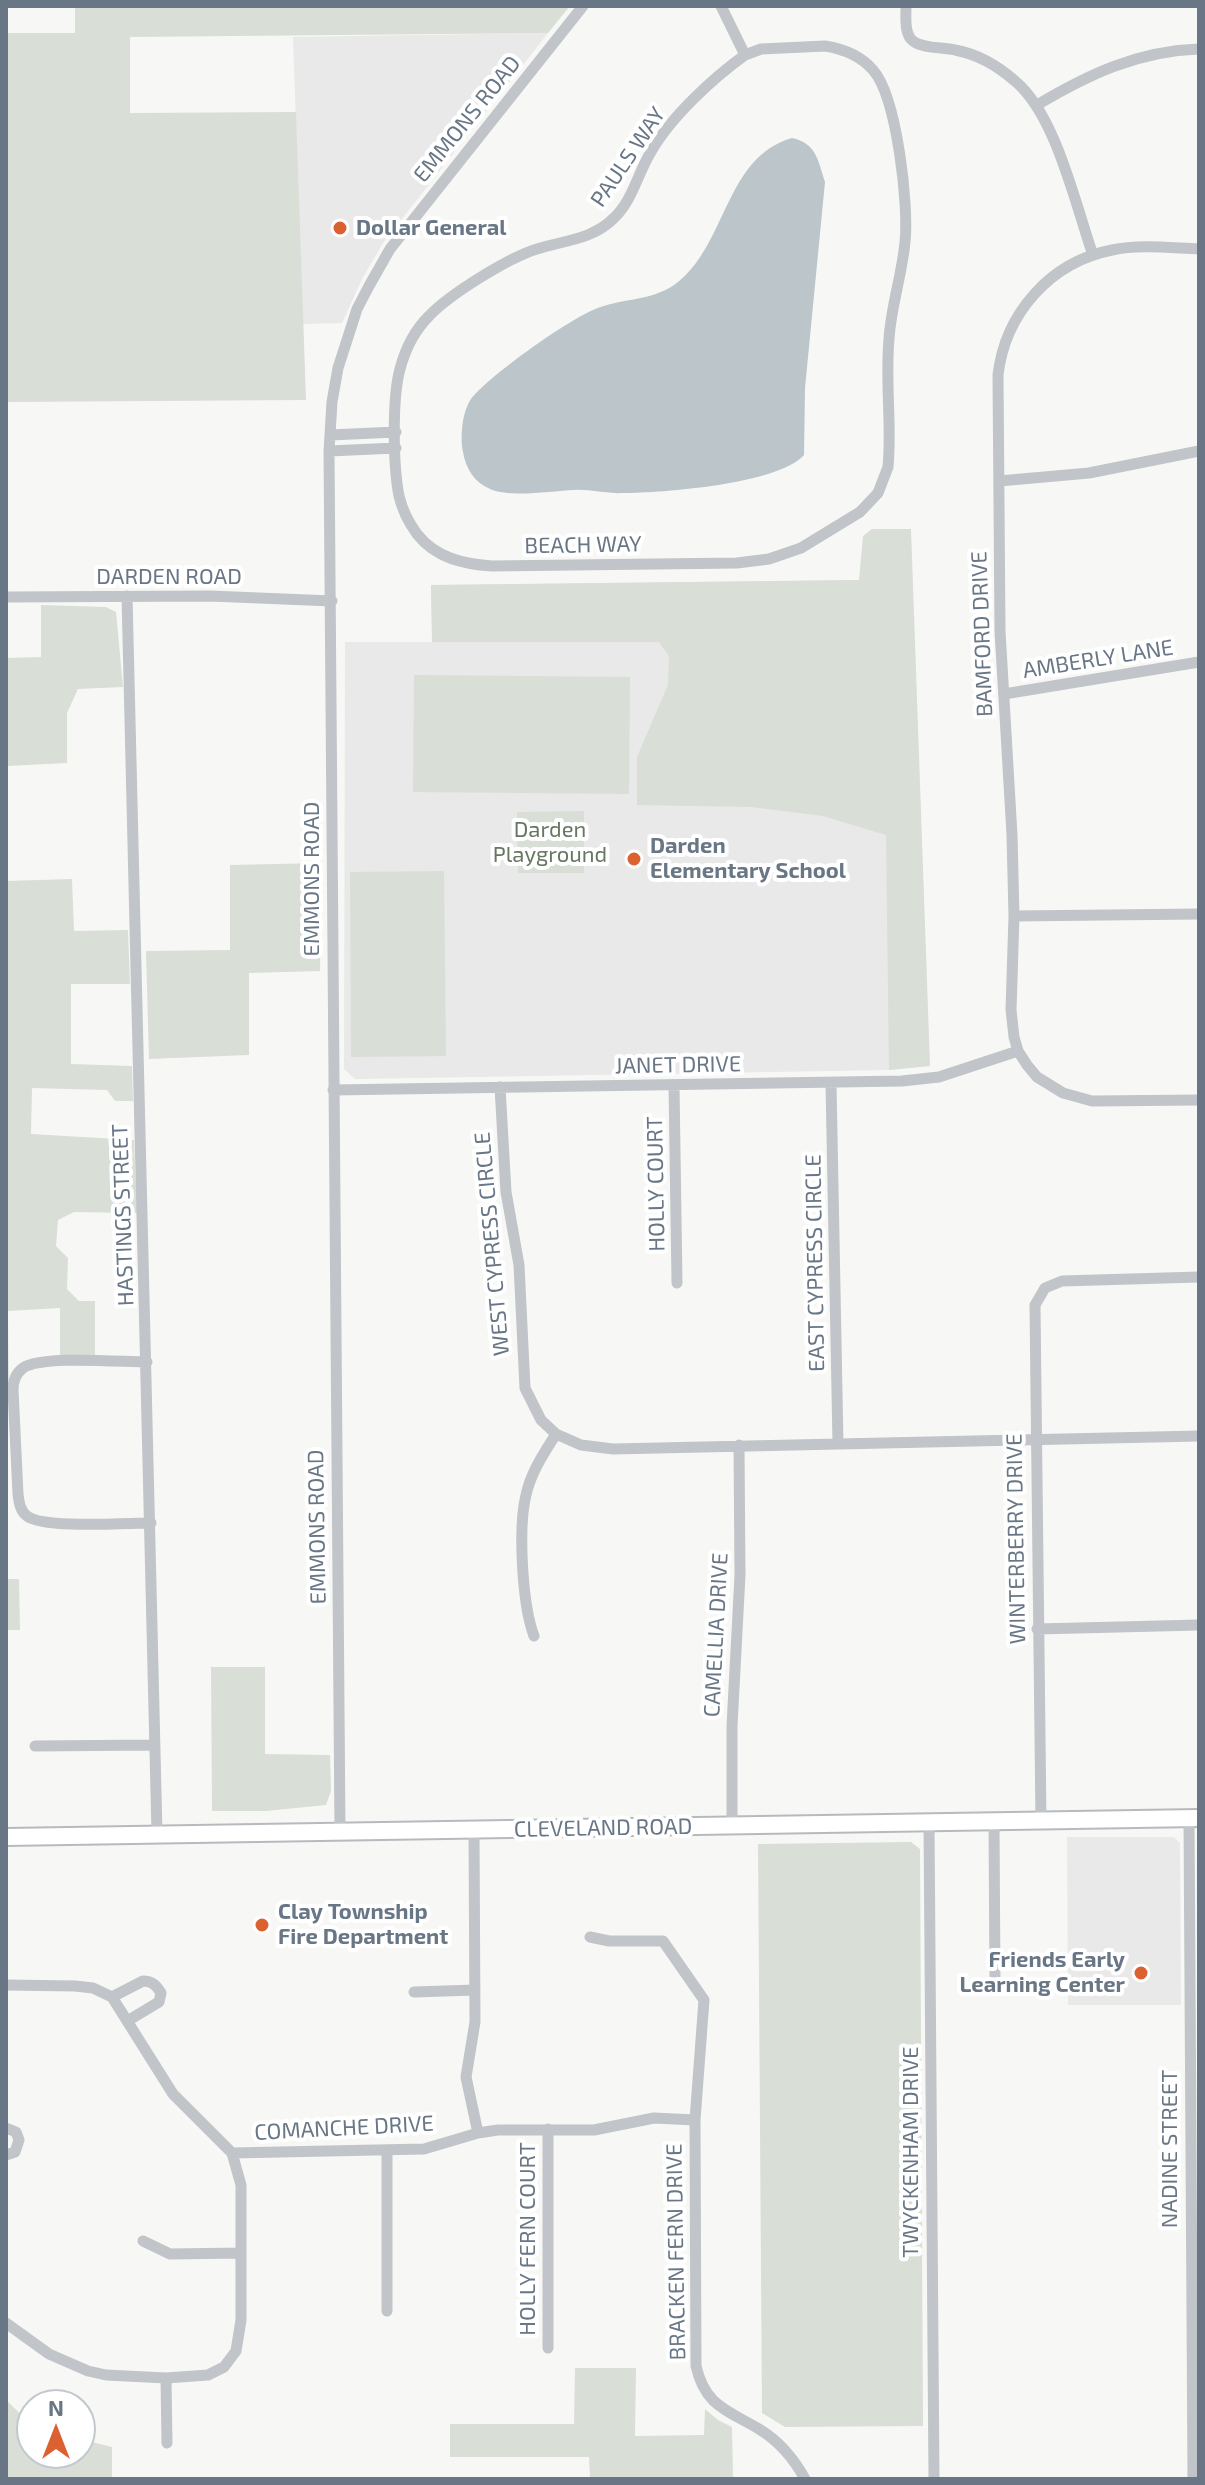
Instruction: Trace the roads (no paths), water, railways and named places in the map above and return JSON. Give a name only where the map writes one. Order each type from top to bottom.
[{"type":"main road","name":"CLEVELAND ROAD","points":[[6,1837],[1194,1819]]},
{"type":"street","name":"EMMONS ROAD","points":[[340,1831],[329,451],[332,402],[345,343],[357,309],[390,249],[582,6]]},
{"type":"street","points":[[721,6],[745,55]]},
{"type":"street","points":[[906,6],[910,38],[915,43],[956,50],[987,62],[1016,81],[1037,105],[1050,130],[1093,255]]},
{"type":"street","name":"BEACH WAY","points":[[396,432],[399,496],[415,532],[437,552],[450,559],[475,565],[752,562],[801,548],[841,526],[875,498],[888,467],[889,337],[907,214],[891,114],[880,79],[863,61],[836,48],[761,49],[745,55]]},
{"type":"street","points":[[1037,105],[1083,78],[1122,62],[1162,52],[1199,49]]},
{"type":"street","name":"PAULS WAY","points":[[396,432],[400,368],[412,339],[429,315],[453,296],[523,254],[576,240],[607,225],[625,205],[647,159],[668,127],[745,55]]},
{"type":"street","name":"BAMFORD DRIVE","points":[[1018,1051],[1011,1025],[1014,916],[999,481],[998,375],[1005,340],[1023,306],[1035,292],[1070,265],[1093,255],[1127,248],[1199,249]]},
{"type":"street","points":[[330,435],[396,432]]},
{"type":"street","points":[[329,451],[396,448]]},
{"type":"street","points":[[999,481],[1089,473],[1199,451]]},
{"type":"street","name":"HASTINGS STREET","points":[[127,596],[157,1834]]},
{"type":"street","name":"DARDEN ROAD","points":[[6,597],[210,596],[332,601]]},
{"type":"street","name":"AMBERLY LANE","points":[[1004,694],[1199,662]]},
{"type":"street","points":[[1014,916],[1199,914]]},
{"type":"street","points":[[1018,1051],[1037,1077],[1077,1098],[1116,1102],[1199,1100]]},
{"type":"street","name":"JANET DRIVE","points":[[333,1090],[902,1081],[939,1077],[1018,1051]]},
{"type":"street","name":"EAST CYPRESS CIRCLE","points":[[831,1083],[838,1444]]},
{"type":"street","name":"HOLLY COURT","points":[[674,1085],[677,1283]]},
{"type":"street","name":"WEST CYPRESS CIRCLE","points":[[500,1087],[506,1192],[520,1287],[525,1388],[535,1411],[556,1434]]},
{"type":"street","name":"WINTERBERRY DRIVE","points":[[1041,1822],[1035,1305],[1045,1288],[1052,1283],[1199,1277]]},
{"type":"street","points":[[147,1362],[50,1362],[25,1367],[16,1375],[13,1390],[18,1494],[27,1517],[51,1523],[151,1523]]},
{"type":"street","points":[[534,1636],[524,1597],[523,1509],[532,1476],[556,1434],[593,1447],[1199,1436]]},
{"type":"street","name":"CAMELLIA DRIVE","points":[[732,1827],[732,1726],[740,1575],[739,1445]]},
{"type":"street","points":[[1037,1629],[1199,1625]]},
{"type":"street","points":[[35,1746],[154,1745]]},
{"type":"street","name":"NADINE STREET","points":[[1193,2479],[1194,1819]]},
{"type":"street","points":[[994,1823],[995,1982]]},
{"type":"street","name":"TWYCKENHAM DRIVE","points":[[929,1824],[934,2479]]},
{"type":"street","points":[[474,1830],[474,2032],[466,2077],[478,2133]]},
{"type":"street","name":"BRACKEN FERN DRIVE","points":[[590,1937],[609,1941],[663,1941],[704,2000],[695,2120],[695,2355],[698,2374],[701,2385],[716,2405],[772,2438],[786,2450],[805,2479]]},
{"type":"street","points":[[112,1997],[143,1981],[157,1987],[161,1996],[157,2004],[129,2020]]},
{"type":"street","points":[[6,1985],[84,1987],[112,1997],[173,2094],[232,2153],[241,2185],[241,2334],[236,2351],[224,2367],[199,2377],[166,2378],[106,2375],[71,2365],[30,2342],[6,2323]]},
{"type":"street","points":[[414,1992],[475,1990]]},
{"type":"street","name":"COMANCHE DRIVE","points":[[232,2153],[424,2149],[478,2133],[594,2130],[654,2118],[695,2120]]},
{"type":"street","points":[[6,2128],[16,2132],[19,2140],[15,2152],[6,2155]]},
{"type":"street","name":"HOLLY FERN COURT","points":[[548,2129],[548,2348]]},
{"type":"street","points":[[387,2150],[387,2311]]},
{"type":"street","points":[[143,2241],[170,2254],[241,2253]]},
{"type":"street","points":[[166,2378],[167,2443]]},
{"type":"place","name":"Dollar General","points":[[340,228]]},
{"type":"place","name":"Darden Elementary School","points":[[634,859]]},
{"type":"place","name":"Clay Township Fire Department","points":[[262,1925]]},
{"type":"place","name":"Friends Early Learning Center","points":[[1141,1973]]},
{"type":"park label","name":"Darden Playground","points":[[550,842]]}]
